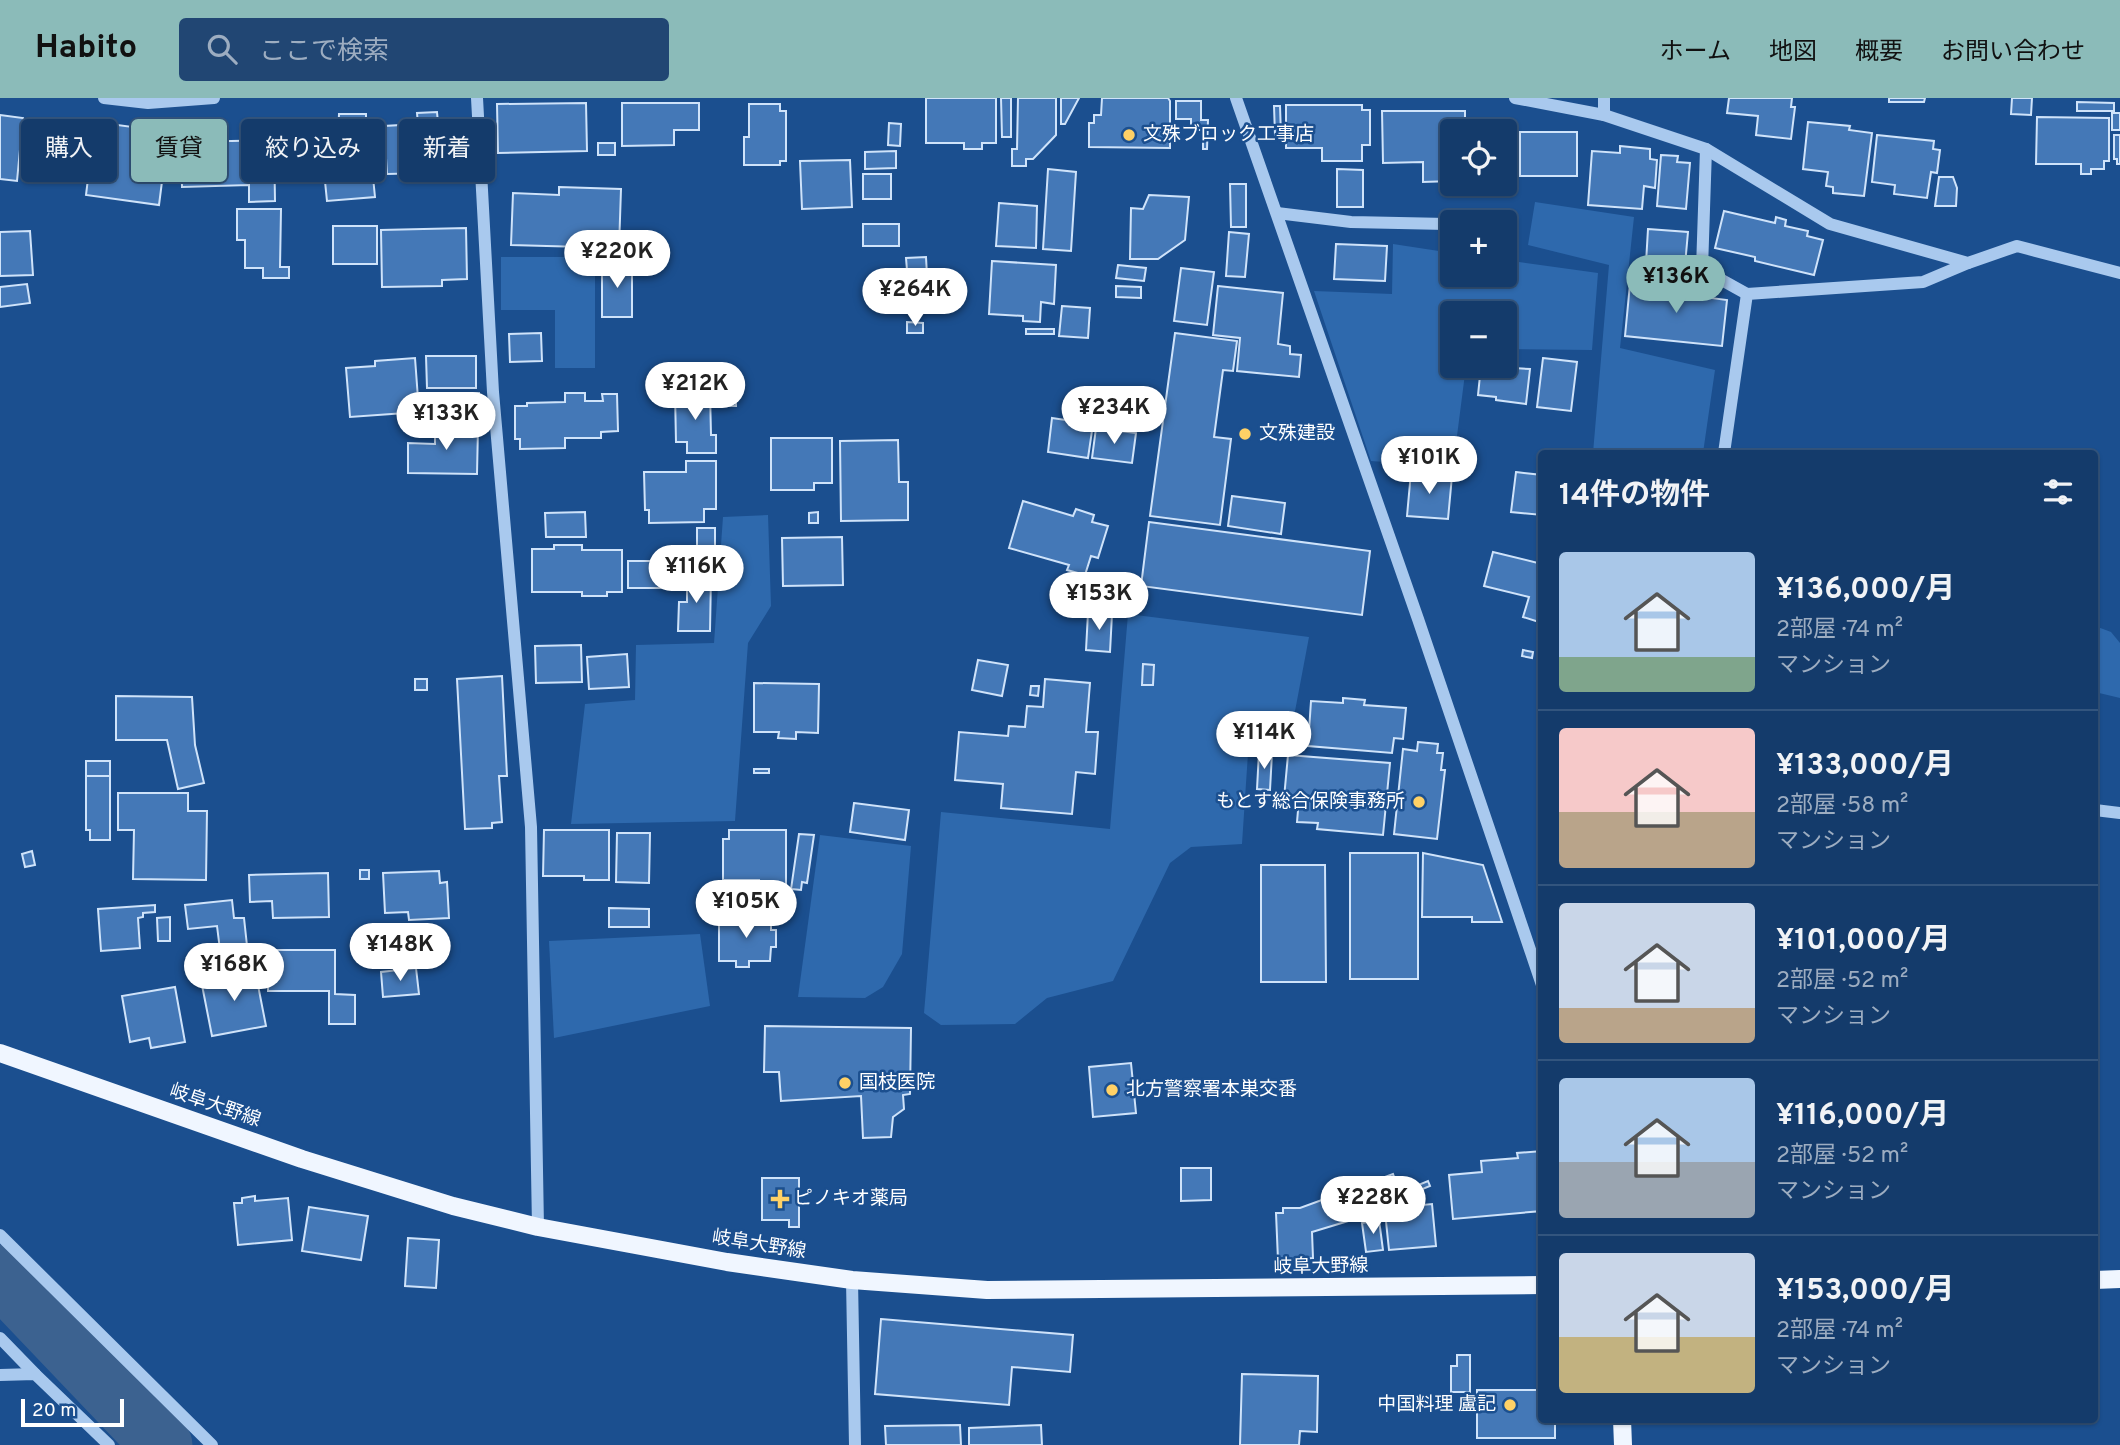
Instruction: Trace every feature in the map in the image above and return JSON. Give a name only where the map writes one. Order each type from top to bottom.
[{"type":"main road","name":"岐阜大野線","points":[[0,1053],[302,1159],[453,1206],[538,1227],[727,1262],[852,1280],[987,1290],[1538,1284]]},
{"type":"main road","points":[[2098,1280],[2120,1279]]},
{"type":"main road","points":[[1622,1423],[1623,1445]]},
{"type":"street","points":[[104,98],[148,103],[214,98]]},
{"type":"street","points":[[477,98],[493,392],[531,827],[538,1227]]},
{"type":"street","points":[[1236,98],[1538,973]]},
{"type":"street","points":[[1518,98],[1604,115],[1706,149],[1830,224],[1968,263]]},
{"type":"street","points":[[1604,98],[1604,115]]},
{"type":"street","points":[[1706,149],[1702,270],[1747,295],[1923,282],[2017,246],[2120,273]]},
{"type":"street","points":[[1276,213],[1351,222],[1440,224]]},
{"type":"street","points":[[1724,450],[1747,295]]},
{"type":"street","points":[[2098,810],[2120,813]]},
{"type":"street","points":[[0,1235],[212,1445]]},
{"type":"street","points":[[852,1280],[855,1445]]},
{"type":"street","points":[[0,1338],[109,1445]]},
{"type":"street","points":[[0,1375],[35,1374]]},
{"type":"shaded area","points":[[1535,202],[1634,217],[1620,348],[1715,370],[1703,450],[1593,450],[1609,265],[1528,245]]},
{"type":"shaded area","points":[[1393,244],[1440,251],[1440,287],[1517,287],[1517,262],[1598,273],[1592,350],[1517,349],[1517,301],[1440,301],[1440,378],[1464,378],[1453,467],[1371,461],[1314,291],[1392,294]]},
{"type":"shaded area","points":[[501,257],[595,257],[595,368],[555,368],[555,310],[501,310]]},
{"type":"shaded area","points":[[768,515],[771,606],[748,643],[735,821],[571,824],[585,704],[635,700],[636,645],[714,643],[723,517]]},
{"type":"shaded area","points":[[1128,614],[1309,637],[1292,727],[1249,738],[1242,844],[1191,847],[1170,863],[1113,981],[1047,998],[1015,1024],[941,1025],[924,1013],[941,812],[1110,829]]},
{"type":"shaded area","points":[[2098,627],[2111,632],[2120,643],[2120,698],[2098,693]]},
{"type":"shaded area","points":[[820,835],[911,846],[902,954],[883,987],[865,998],[798,997]]},
{"type":"shaded area","points":[[700,934],[710,1006],[554,1038],[549,941]]},
{"type":"building","points":[[926,98],[996,98],[996,143],[982,143],[982,149],[964,149],[964,143],[926,143]]},
{"type":"building","points":[[1001,98],[1011,98],[1011,137],[1002,137]]},
{"type":"building","points":[[1018,98],[1056,98],[1056,135],[1033,159],[1026,159],[1026,166],[1012,166],[1012,149],[1017,149]]},
{"type":"building","points":[[1061,98],[1079,98],[1065,124],[1061,124]]},
{"type":"building","name":"文殊ブロック工事店","points":[[1102,98],[1168,98],[1170,148],[1089,147],[1089,123],[1094,123],[1094,115],[1101,115]]},
{"type":"building","points":[[1729,98],[1792,98],[1791,107],[1795,107],[1791,139],[1756,135],[1758,116],[1727,113]]},
{"type":"building","points":[[1889,98],[1925,98],[1924,102],[1889,102]]},
{"type":"building","points":[[2012,98],[2032,98],[2031,115],[2011,114]]},
{"type":"building","points":[[1176,101],[1201,101],[1201,120],[1208,120],[1207,149],[1203,149],[1203,130],[1191,130],[1191,119],[1176,119]]},
{"type":"building","points":[[2077,102],[2114,103],[2114,111],[2077,111]]},
{"type":"building","points":[[586,103],[587,151],[498,153],[497,104]]},
{"type":"building","points":[[622,103],[699,103],[699,130],[674,130],[674,145],[622,146]]},
{"type":"building","points":[[749,104],[780,104],[780,111],[786,111],[786,161],[780,161],[780,165],[744,165],[744,137],[749,137]]},
{"type":"building","points":[[1286,105],[1362,105],[1362,110],[1370,110],[1370,145],[1362,145],[1362,161],[1322,161],[1322,148],[1286,148]]},
{"type":"building","points":[[1274,106],[1280,106],[1281,135],[1275,135]]},
{"type":"building","points":[[1382,111],[1465,111],[1465,119],[1440,119],[1440,181],[1423,182],[1423,162],[1383,163]]},
{"type":"building","points":[[437,112],[438,119],[418,119],[417,113]]},
{"type":"building","points":[[2112,113],[2120,113],[2120,130],[2112,130]]},
{"type":"building","points":[[339,114],[366,114],[366,119],[339,119]]},
{"type":"building","points":[[0,115],[23,118],[17,181],[0,179]]},
{"type":"building","points":[[2037,117],[2109,118],[2109,161],[2104,161],[2104,169],[2091,169],[2091,174],[2081,174],[2081,164],[2036,164]]},
{"type":"building","points":[[1808,122],[1850,126],[1849,130],[1872,133],[1864,196],[1833,193],[1833,187],[1826,186],[1828,172],[1803,169]]},
{"type":"building","points":[[889,123],[901,124],[900,146],[888,145]]},
{"type":"building","points":[[117,125],[131,127],[131,182],[162,182],[159,205],[86,195],[88,182],[117,182]]},
{"type":"building","points":[[399,125],[399,174],[387,174],[385,126]]},
{"type":"building","points":[[1520,132],[1577,132],[1577,176],[1520,176]]},
{"type":"building","points":[[1877,135],[1934,141],[1933,149],[1940,150],[1937,173],[1931,172],[1927,198],[1894,194],[1895,185],[1872,182]]},
{"type":"building","points":[[2114,135],[2120,135],[2120,164],[2114,159]]},
{"type":"building","points":[[227,141],[241,141],[241,182],[275,182],[275,201],[249,202],[249,185],[182,187],[182,182],[227,182]]},
{"type":"building","points":[[598,143],[615,143],[615,155],[598,155]]},
{"type":"building","points":[[1620,146],[1650,149],[1650,159],[1657,160],[1655,188],[1644,186],[1642,209],[1588,205],[1592,151],[1620,153]]},
{"type":"building","points":[[896,151],[896,168],[865,169],[865,152]]},
{"type":"building","points":[[1661,155],[1678,156],[1677,162],[1690,163],[1686,209],[1657,206]]},
{"type":"building","points":[[850,160],[852,207],[802,209],[800,161]]},
{"type":"building","points":[[1048,169],[1076,172],[1071,251],[1043,249]]},
{"type":"building","points":[[1337,169],[1363,170],[1363,207],[1337,207]]},
{"type":"building","points":[[863,174],[891,174],[891,199],[863,199]]},
{"type":"building","points":[[1939,177],[1953,177],[1957,188],[1956,206],[1935,206]]},
{"type":"building","points":[[325,182],[374,182],[375,197],[327,201]]},
{"type":"building","points":[[1230,184],[1246,184],[1246,227],[1231,227]]},
{"type":"building","points":[[559,187],[621,189],[619,248],[511,245],[513,193],[559,195]]},
{"type":"building","points":[[1149,195],[1189,197],[1185,240],[1158,259],[1130,259],[1131,208],[1143,209]]},
{"type":"building","points":[[999,203],[1037,206],[1036,248],[996,246]]},
{"type":"building","points":[[237,209],[281,209],[280,267],[289,267],[289,278],[263,278],[263,268],[245,268],[245,240],[237,240]]},
{"type":"building","points":[[1724,211],[1775,223],[1776,217],[1786,220],[1785,226],[1808,231],[1807,236],[1823,240],[1814,275],[1715,248]]},
{"type":"building","points":[[863,224],[899,224],[899,246],[863,246]]},
{"type":"building","points":[[333,226],[377,226],[377,264],[333,264]]},
{"type":"building","points":[[466,228],[467,279],[442,280],[442,286],[382,287],[381,230]]},
{"type":"building","points":[[1648,229],[1688,232],[1685,265],[1646,263]]},
{"type":"building","points":[[30,231],[33,275],[0,276],[0,232]]},
{"type":"building","points":[[1229,232],[1249,234],[1245,277],[1226,276]]},
{"type":"building","points":[[1336,244],[1387,246],[1385,281],[1334,279]]},
{"type":"building","points":[[926,257],[928,294],[909,295],[906,258]]},
{"type":"building","points":[[992,261],[1056,265],[1054,304],[1041,302],[1040,322],[1023,321],[1023,316],[989,314]]},
{"type":"building","points":[[602,263],[632,263],[632,317],[602,317]]},
{"type":"building","points":[[1118,265],[1146,268],[1144,281],[1116,278]]},
{"type":"building","points":[[1181,268],[1214,272],[1207,325],[1174,321]]},
{"type":"building","points":[[27,284],[30,303],[0,307],[0,287]]},
{"type":"building","points":[[1630,284],[1712,289],[1711,298],[1727,300],[1722,346],[1625,336]]},
{"type":"building","points":[[1116,286],[1141,287],[1141,298],[1116,297]]},
{"type":"building","points":[[1218,286],[1283,293],[1278,344],[1290,346],[1290,354],[1301,355],[1299,377],[1237,371],[1240,338],[1213,335]]},
{"type":"building","points":[[1062,306],[1090,308],[1088,338],[1059,336]]},
{"type":"building","points":[[907,322],[923,323],[923,333],[907,333]]},
{"type":"building","points":[[1026,329],[1054,329],[1054,334],[1026,334]]},
{"type":"building","points":[[541,333],[542,361],[510,362],[509,334]]},
{"type":"building","points":[[1175,333],[1237,341],[1233,371],[1223,370],[1214,437],[1231,439],[1220,525],[1150,516]]},
{"type":"building","points":[[426,356],[476,356],[476,388],[427,388]]},
{"type":"building","points":[[415,358],[419,412],[350,417],[346,368],[375,366],[375,361]]},
{"type":"building","points":[[1543,358],[1577,362],[1571,411],[1537,407]]},
{"type":"building","points":[[1517,368],[1530,369],[1526,404],[1478,395],[1480,378],[1517,378]]},
{"type":"building","points":[[710,392],[711,435],[716,435],[716,453],[687,453],[687,442],[676,442],[675,393]]},
{"type":"building","points":[[436,393],[479,393],[478,427],[435,426]]},
{"type":"building","points":[[565,393],[585,393],[585,401],[603,401],[602,394],[617,394],[618,431],[601,432],[601,438],[565,438],[565,448],[520,449],[520,439],[515,439],[515,406],[565,402]]},
{"type":"building","points":[[726,396],[736,396],[736,406],[726,406]]},
{"type":"building","points":[[1052,418],[1093,424],[1088,458],[1048,452]]},
{"type":"building","points":[[435,426],[478,427],[477,474],[408,473],[408,443],[435,444]]},
{"type":"building","points":[[1096,428],[1136,433],[1132,463],[1092,458]]},
{"type":"building","points":[[771,438],[832,438],[832,483],[814,483],[814,490],[771,490]]},
{"type":"building","points":[[898,440],[899,482],[908,482],[908,520],[841,521],[840,441]]},
{"type":"building","points":[[686,461],[716,461],[716,509],[704,509],[704,522],[649,523],[649,510],[645,510],[644,472],[686,472]]},
{"type":"building","points":[[1411,472],[1452,476],[1448,519],[1407,516]]},
{"type":"building","points":[[1516,472],[1538,475],[1538,515],[1511,512]]},
{"type":"building","points":[[1232,496],[1285,503],[1281,534],[1228,526]]},
{"type":"building","points":[[1023,501],[1073,516],[1076,509],[1094,515],[1092,522],[1108,526],[1098,558],[1091,556],[1085,575],[1067,570],[1069,565],[1009,548]]},
{"type":"building","points":[[585,512],[586,537],[546,537],[545,513]]},
{"type":"building","points":[[818,512],[818,523],[809,523],[809,513]]},
{"type":"building","points":[[1149,522],[1370,551],[1362,615],[1141,586]]},
{"type":"building","points":[[697,528],[715,528],[715,552],[697,552]]},
{"type":"building","points":[[842,537],[843,585],[783,586],[782,538]]},
{"type":"building","points":[[554,545],[582,545],[582,550],[622,550],[622,592],[607,592],[607,596],[582,596],[582,592],[532,592],[532,549],[554,549]]},
{"type":"building","points":[[1493,552],[1538,563],[1538,622],[1523,617],[1529,597],[1484,586]]},
{"type":"building","points":[[628,561],[681,561],[681,588],[628,588]]},
{"type":"building","points":[[687,575],[711,575],[710,631],[678,631],[679,602],[687,602]]},
{"type":"building","points":[[1088,613],[1112,614],[1110,652],[1086,650]]},
{"type":"building","points":[[581,645],[582,682],[536,683],[535,646]]},
{"type":"building","points":[[1523,650],[1533,652],[1532,658],[1522,656]]},
{"type":"building","points":[[627,654],[629,687],[589,689],[587,657]]},
{"type":"building","points":[[978,660],[1008,665],[1002,696],[972,690]]},
{"type":"building","points":[[1143,664],[1154,665],[1153,685],[1142,685]]},
{"type":"building","points":[[502,676],[507,776],[499,776],[502,822],[492,823],[492,828],[465,829],[457,679]]},
{"type":"building","points":[[415,679],[427,679],[427,690],[415,690]]},
{"type":"building","points":[[1045,679],[1090,683],[1086,732],[1098,732],[1095,774],[1076,772],[1072,814],[1001,808],[1003,784],[955,780],[959,732],[1008,736],[1009,726],[1025,727],[1027,706],[1043,707]]},
{"type":"building","points":[[754,683],[819,684],[818,733],[796,732],[796,739],[778,738],[779,732],[754,732]]},
{"type":"building","points":[[1031,686],[1039,686],[1038,696],[1030,695]]},
{"type":"building","points":[[116,696],[192,697],[195,745],[204,783],[178,789],[167,740],[116,740]]},
{"type":"building","points":[[1343,698],[1365,700],[1364,705],[1406,708],[1403,739],[1394,738],[1392,753],[1308,746],[1311,701],[1343,703]]},
{"type":"building","name":"もとす総合保険事務所","points":[[1418,742],[1438,744],[1437,753],[1443,753],[1441,770],[1445,770],[1437,839],[1394,834],[1403,749],[1417,751]]},
{"type":"building","points":[[1259,752],[1272,753],[1270,790],[1257,789]]},
{"type":"building","points":[[1288,755],[1390,763],[1383,835],[1317,829],[1318,823],[1297,822],[1299,799],[1284,798]]},
{"type":"building","points":[[86,761],[110,761],[110,776],[86,776]]},
{"type":"building","points":[[754,769],[769,769],[769,773],[754,773]]},
{"type":"building","points":[[86,776],[110,776],[110,840],[90,840],[90,830],[86,830]]},
{"type":"building","points":[[118,793],[188,793],[188,811],[207,811],[206,880],[133,879],[134,830],[118,830]]},
{"type":"building","points":[[854,803],[909,810],[905,840],[850,832]]},
{"type":"building","points":[[544,830],[609,830],[609,880],[584,880],[584,876],[543,876]]},
{"type":"building","points":[[729,830],[786,830],[786,885],[759,885],[759,880],[723,880],[723,839],[729,839]]},
{"type":"building","points":[[617,833],[650,833],[649,883],[616,882]]},
{"type":"building","points":[[799,834],[814,835],[807,883],[802,882],[801,890],[791,889]]},
{"type":"building","points":[[32,851],[35,865],[25,867],[22,854]]},
{"type":"building","points":[[1350,853],[1418,853],[1418,979],[1350,979]]},
{"type":"building","points":[[1423,853],[1483,865],[1502,922],[1472,922],[1472,917],[1422,917]]},
{"type":"building","points":[[1261,865],[1325,865],[1326,982],[1261,982]]},
{"type":"building","points":[[360,870],[369,870],[369,879],[360,879]]},
{"type":"building","points":[[439,871],[440,883],[447,882],[449,918],[409,920],[408,912],[385,913],[383,873]]},
{"type":"building","points":[[328,873],[329,917],[273,918],[272,901],[250,902],[249,875]]},
{"type":"building","points":[[232,900],[234,918],[244,918],[248,955],[221,958],[217,926],[188,929],[185,905]]},
{"type":"building","points":[[155,905],[155,912],[143,913],[143,917],[138,918],[140,948],[101,951],[98,909]]},
{"type":"building","points":[[609,908],[649,909],[649,927],[609,927]]},
{"type":"building","points":[[170,917],[170,941],[158,941],[157,918]]},
{"type":"building","points":[[719,918],[771,918],[771,930],[776,930],[776,947],[771,947],[770,961],[749,961],[749,967],[736,967],[736,961],[719,961]]},
{"type":"building","points":[[268,950],[335,950],[335,994],[355,995],[355,1024],[329,1024],[329,991],[268,991]]},
{"type":"building","points":[[416,968],[419,994],[383,997],[381,972]]},
{"type":"building","points":[[255,970],[266,1026],[212,1036],[201,980]]},
{"type":"building","points":[[175,987],[185,1042],[151,1048],[149,1038],[130,1042],[122,996]]},
{"type":"building","name":"国枝医院","points":[[765,1026],[911,1028],[910,1094],[903,1095],[904,1109],[893,1117],[891,1137],[863,1138],[861,1096],[781,1101],[779,1072],[764,1072]]},
{"type":"building","name":"北方警察署本巣交番","points":[[1131,1063],[1136,1113],[1093,1117],[1089,1067]]},
{"type":"building","points":[[1538,1151],[1538,1211],[1453,1219],[1449,1175],[1482,1172],[1481,1161],[1518,1158],[1517,1153]]},
{"type":"building","points":[[1181,1168],[1211,1168],[1211,1200],[1181,1201]]},
{"type":"building","points":[[1393,1174],[1400,1193],[1368,1215],[1312,1232],[1313,1258],[1278,1260],[1276,1213],[1283,1213],[1283,1208],[1300,1208]]},
{"type":"building","name":"ピノキオ薬局","points":[[762,1178],[799,1178],[799,1227],[789,1227],[789,1220],[762,1220]]},
{"type":"building","points":[[1428,1181],[1430,1186],[1413,1193],[1411,1188]]},
{"type":"building","points":[[255,1196],[255,1201],[288,1198],[292,1240],[238,1245],[234,1203],[242,1203],[242,1198]]},
{"type":"building","points":[[1432,1204],[1436,1246],[1389,1250],[1385,1212],[1393,1212],[1392,1208]]},
{"type":"building","points":[[309,1207],[368,1216],[361,1260],[302,1251]]},
{"type":"building","points":[[1379,1220],[1383,1250],[1366,1252],[1362,1223]]},
{"type":"building","points":[[408,1238],[439,1240],[436,1288],[405,1286]]},
{"type":"building","points":[[881,1319],[1073,1335],[1070,1372],[1012,1367],[1009,1405],[875,1394]]},
{"type":"building","points":[[1457,1355],[1470,1355],[1470,1392],[1451,1392],[1451,1366],[1457,1366]]},
{"type":"building","points":[[1242,1374],[1318,1376],[1317,1432],[1300,1431],[1299,1445],[1240,1445]]},
{"type":"building","name":"中国料理 盧記","points":[[1477,1390],[1538,1390],[1538,1423],[1555,1423],[1555,1438],[1477,1438]]},
{"type":"building","points":[[960,1425],[961,1445],[886,1445],[885,1426]]},
{"type":"building","points":[[1041,1425],[1042,1445],[969,1445],[969,1428]]},
{"type":"waterway","points":[[0,1275],[162,1445]]},
{"type":"place","name":"文殊ブロック工事店","points":[[1129,135]]},
{"type":"place","name":"文殊建設","points":[[1245,434]]},
{"type":"place","name":"もとす総合保険事務所","points":[[1419,802]]},
{"type":"place","name":"国枝医院","points":[[845,1083]]},
{"type":"place","name":"北方警察署本巣交番","points":[[1112,1090]]},
{"type":"place","name":"ピノキオ薬局","points":[[780,1199]]},
{"type":"place","name":"中国料理 盧記","points":[[1510,1405]]}]
